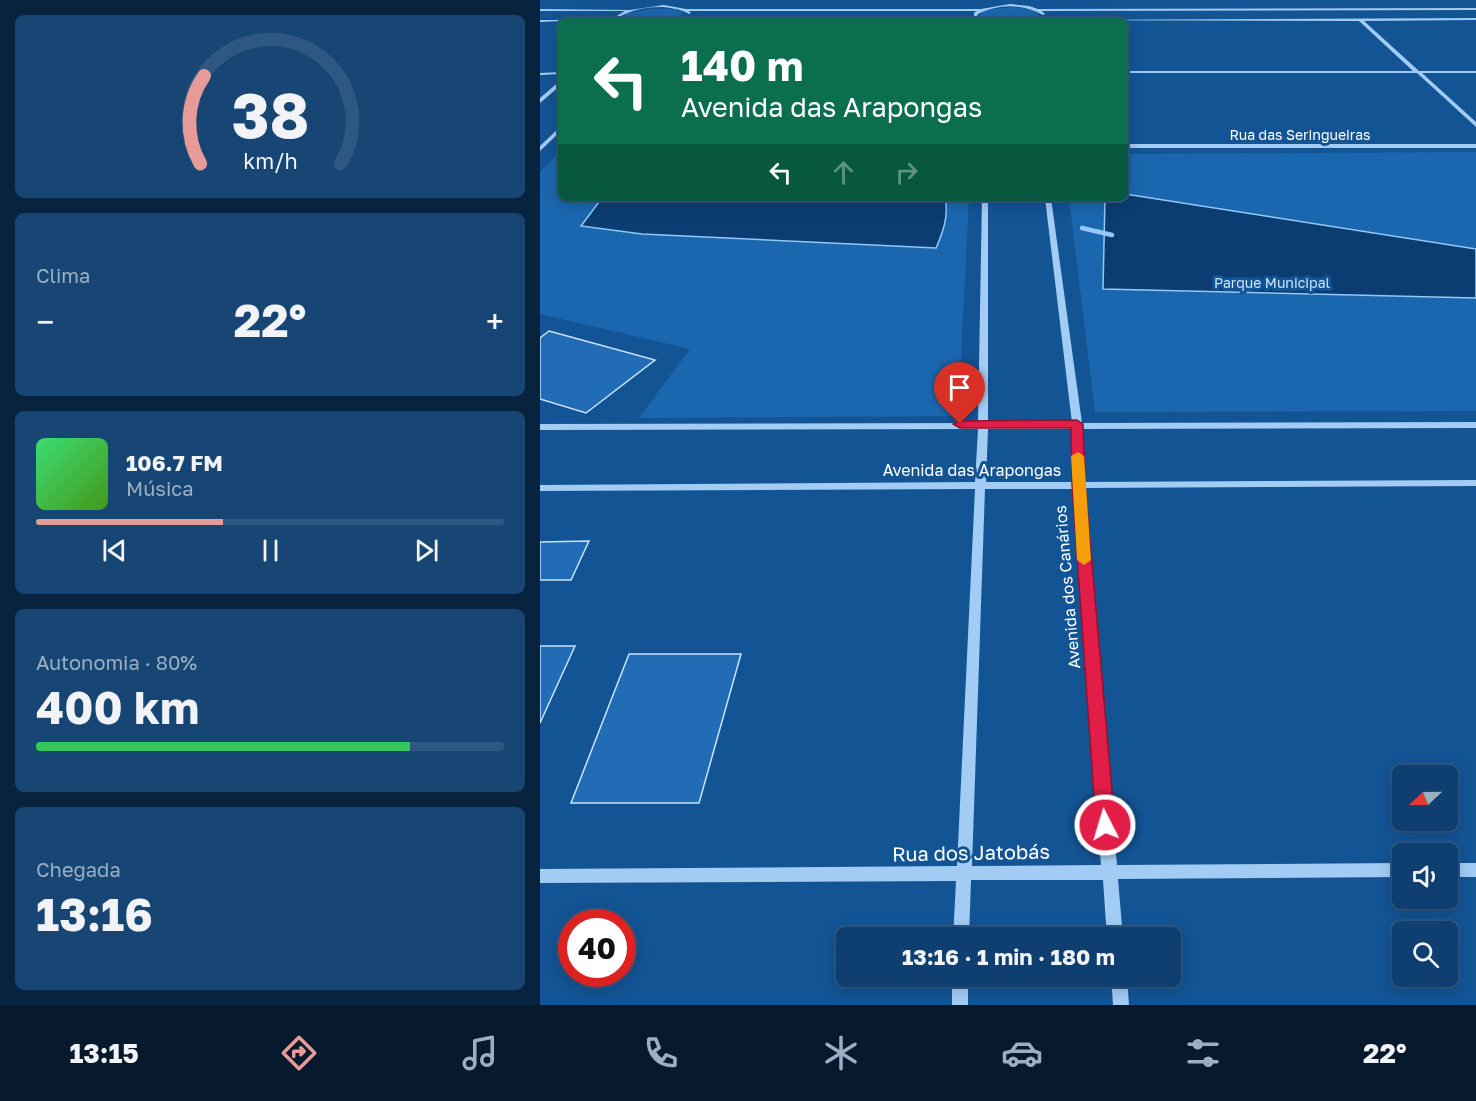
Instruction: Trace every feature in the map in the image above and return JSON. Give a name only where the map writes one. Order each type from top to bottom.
[{"type":"street","points":[[643,8],[654,0]]},
{"type":"street","points":[[988,8],[991,0]]},
{"type":"street","points":[[1027,0],[1032,8]]},
{"type":"street","points":[[1344,0],[1352,7]]},
{"type":"street","points":[[680,8],[686,1]]},
{"type":"street","points":[[540,10],[680,8],[687,10],[981,10],[1010,6],[1038,10],[1352,7],[1476,9]]},
{"type":"street","points":[[1341,8],[1341,13],[1350,20]]},
{"type":"street","points":[[1364,8],[1375,16],[1375,20]]},
{"type":"street","points":[[618,18],[619,15],[631,10]]},
{"type":"street","points":[[682,18],[688,15],[687,10]]},
{"type":"street","points":[[978,18],[975,16],[981,10]]},
{"type":"street","points":[[1038,10],[1043,17],[1041,18]]},
{"type":"street","points":[[1128,20],[1476,19]]},
{"type":"street","points":[[1361,20],[1476,125]]},
{"type":"street","points":[[540,21],[558,21]]},
{"type":"street","points":[[1128,72],[1476,72]]},
{"type":"street","points":[[540,74],[558,73]]},
{"type":"street","points":[[540,101],[558,85]]},
{"type":"street","points":[[540,149],[558,131]]},
{"type":"street","name":"Rua das Seringueiras","points":[[1128,146],[1476,146]]},
{"type":"street","points":[[961,927],[983,424],[985,201]]},
{"type":"street","name":"Avenida dos Canários","points":[[1048,201],[1077,424],[1078,484],[1114,927]]},
{"type":"street","points":[[540,427],[983,424],[1476,425]]},
{"type":"street","name":"Avenida das Arapongas","points":[[540,488],[1476,483]]},
{"type":"street","name":"Rua dos Jatobás","points":[[540,876],[962,874],[1109,870],[1392,870]]},
{"type":"street","points":[[1458,870],[1476,870]]},
{"type":"street","points":[[960,987],[960,1005]]},
{"type":"street","points":[[1120,987],[1121,1005]]},
{"type":"green space","points":[[1013,7],[1031,10],[1039,15],[1035,18],[984,18],[979,15],[986,10]]},
{"type":"green space","points":[[649,9],[675,9],[683,13],[676,18],[624,18],[626,14]]},
{"type":"green space","name":"Parque Municipal","points":[[1476,152],[1476,411],[1095,412],[1069,201],[1128,201],[1128,154]]},
{"type":"green space","points":[[558,153],[558,201],[969,201],[958,416],[639,418],[690,349],[540,314],[540,172]]},
{"type":"shaded area","points":[[1128,194],[1476,249],[1476,298],[1103,289],[1105,201],[1128,201]]},
{"type":"shaded area","points":[[600,201],[945,201],[946,211],[943,230],[936,248],[642,234],[581,226]]},
{"type":"building","points":[[549,331],[655,360],[586,413],[540,399],[540,338]]},
{"type":"building","points":[[589,541],[571,580],[540,580],[540,542]]},
{"type":"building","points":[[540,646],[575,646],[540,723]]},
{"type":"building","points":[[629,654],[741,654],[699,803],[571,803]]},
{"type":"waterway","points":[[1082,228],[1112,235]]},
{"type":"slow traffic","points":[[1078,456],[1084,560]]},
{"type":"route","points":[[960,424],[1077,424],[1078,484],[1105,825]]}]
